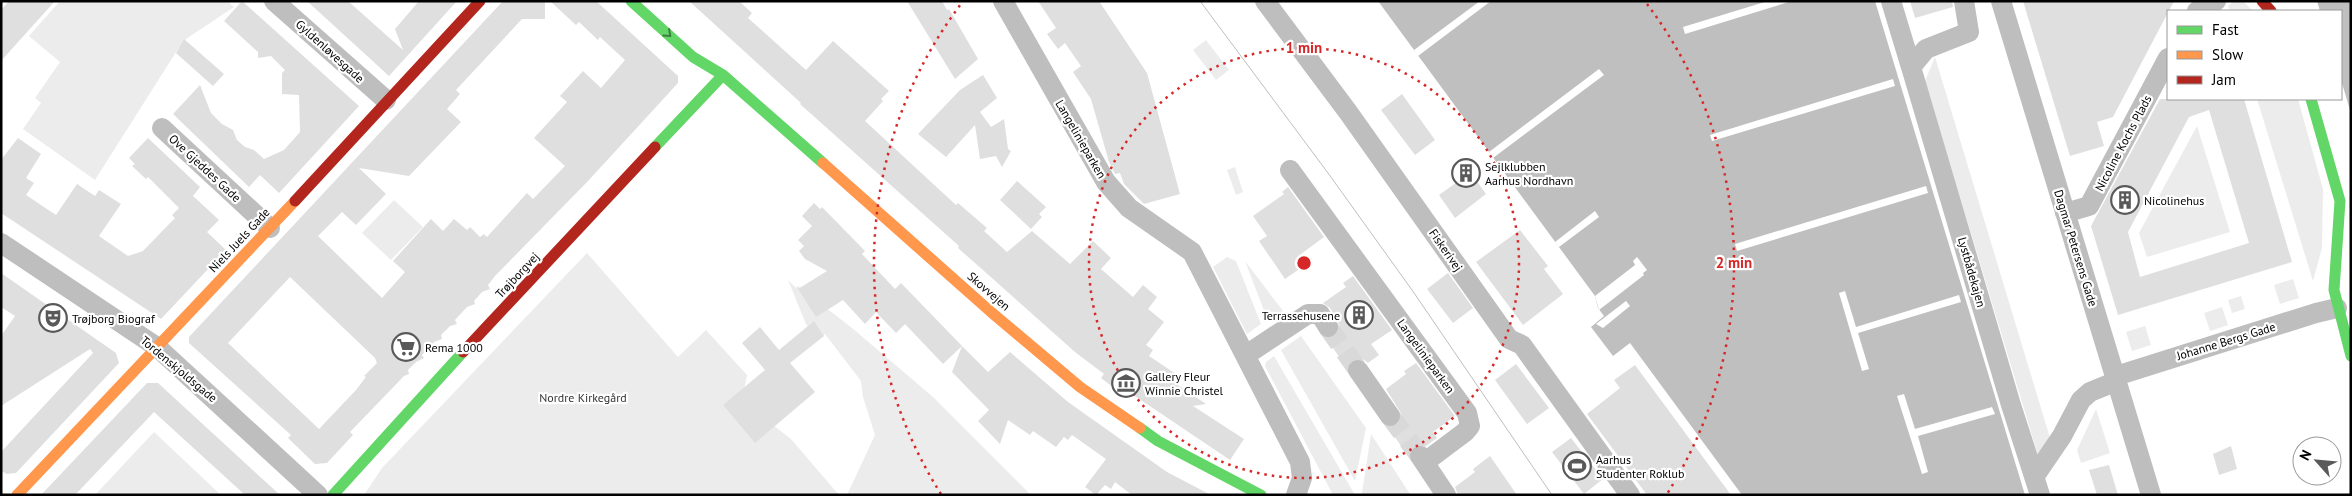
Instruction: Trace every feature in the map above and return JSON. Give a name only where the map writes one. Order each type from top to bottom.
[{"type":"street","name":"Gyldenløvesgade","points":[[274,1],[386,100]]},
{"type":"street","name":"Niels Juels Gade","points":[[16,495],[270,228],[386,100],[480,1]]},
{"type":"street","points":[[632,1],[693,57],[723,75]]},
{"type":"street","name":"Langelinieparken","points":[[1003,1],[1106,182],[1129,208],[1192,252],[1253,350],[1300,462],[1302,478],[1296,495]]},
{"type":"street","name":"Fiskerivej","points":[[1265,1],[1348,112],[1509,339],[1522,345],[1630,495]]},
{"type":"street","name":"Lystbådekajen","points":[[1891,1],[2037,486]]},
{"type":"street","points":[[1911,67],[1926,49],[1968,32],[1964,1]]},
{"type":"street","name":"Dagmar Petersens Gade","points":[[2001,1],[2151,495]]},
{"type":"street","points":[[2199,10],[2216,1]]},
{"type":"street","points":[[709,53],[723,75]]},
{"type":"street","name":"Nicoline Kochs Plads","points":[[2066,213],[2089,206],[2167,60]]},
{"type":"street","name":"Trøjborgvej","points":[[333,495],[457,358],[723,75]]},
{"type":"street","name":"Skovvejen","points":[[723,75],[991,312],[1080,387],[1158,441],[1261,495]]},
{"type":"street","points":[[2310,100],[2340,201],[2334,267],[2334,290],[2337,308],[2351,356]]},
{"type":"street","name":"Ove Gjeddes Gade","points":[[162,128],[270,228]]},
{"type":"street","name":"Langelinieparken","points":[[1290,170],[1467,413],[1470,426],[1465,432],[1423,459],[1446,495]]},
{"type":"street","name":"Tordenskjoldsgade","points":[[1,243],[157,347],[318,495]]},
{"type":"street","name":"Johanne Bergs Gade","points":[[2037,486],[2081,400],[2090,392],[2116,378],[2316,313],[2337,308]]},
{"type":"street","points":[[1253,350],[1308,314],[1320,314],[1328,327]]},
{"type":"street","points":[[1358,370],[1390,416]]},
{"type":"green space","points":[[60,1],[227,1],[234,7],[183,41],[95,180],[23,129],[41,103],[35,98],[60,62],[29,36]]},
{"type":"green space","points":[[2234,1],[2243,1],[2252,10],[2230,10],[2228,6]]},
{"type":"green space","points":[[1206,40],[1229,70],[1216,80],[1193,50]]},
{"type":"green space","points":[[1935,57],[2050,438],[2038,455],[1925,81]]},
{"type":"green space","points":[[2257,100],[2298,100],[2323,189],[2322,248],[2313,281]]},
{"type":"green space","points":[[2197,126],[2230,232],[2147,257],[2139,233]]},
{"type":"green space","points":[[1235,167],[1243,192],[1236,195],[1227,170]]},
{"type":"green space","points":[[394,200],[423,227],[391,260],[362,233]]},
{"type":"green space","name":"Nordre Kirkegård","points":[[587,253],[678,357],[706,330],[747,375],[742,401],[791,439],[839,495],[364,495],[382,468]]},
{"type":"green space","points":[[1227,257],[1236,261],[1261,324],[1247,334],[1213,267]]},
{"type":"green space","points":[[1245,261],[1283,311],[1268,321]]},
{"type":"green space","points":[[2293,279],[2299,298],[2280,304],[2274,285]]},
{"type":"green space","points":[[788,280],[796,288],[798,286],[852,328],[933,397],[1031,495],[847,495],[875,435],[863,397],[861,381],[825,334],[818,338],[806,324]]},
{"type":"green space","points":[[2241,296],[2245,309],[2232,313],[2228,300]]},
{"type":"green space","points":[[2222,307],[2228,325],[2210,331],[2204,313]]},
{"type":"green space","points":[[2145,326],[2151,345],[2132,351],[2126,332]]},
{"type":"green space","points":[[1301,336],[1366,428],[1355,481],[1281,350]]},
{"type":"green space","points":[[1274,356],[1355,495],[1333,495],[1265,366],[1266,362]]},
{"type":"green space","points":[[2096,409],[2110,453],[2081,463],[2077,450]]},
{"type":"green space","points":[[154,432],[221,495],[95,495]]},
{"type":"green space","points":[[1371,434],[1411,495],[1364,495],[1362,493]]},
{"type":"shaded area","points":[[1378,1],[1881,1],[2031,495],[1742,495],[1630,343],[1613,356],[1591,327],[1604,316],[1598,308],[1595,296]]},
{"type":"shaded area","points":[[2317,1],[2351,1],[2351,113],[2342,83],[2342,10],[2320,10]]},
{"type":"pier","points":[[1480,1],[1491,1],[1418,56],[1414,50]]},
{"type":"pier","points":[[1768,1],[1792,1],[1685,34],[1683,27]]},
{"type":"pier","points":[[1875,1],[1881,1],[2031,495],[2025,495]]},
{"type":"pier","points":[[1599,69],[1604,75],[1493,158],[1489,152]]},
{"type":"pier","points":[[1893,79],[1895,86],[1712,141],[1710,135]]},
{"type":"pier","points":[[1926,186],[1928,193],[1737,251],[1735,244]]},
{"type":"pier","points":[[1595,211],[1599,217],[1559,247],[1555,242]]},
{"type":"pier","points":[[1637,257],[1647,270],[1643,273],[1644,275],[1599,310],[1595,296],[1635,265],[1633,261]]},
{"type":"pier","points":[[1845,291],[1856,327],[1959,295],[1961,302],[1858,333],[1869,369],[1862,371],[1839,293]]},
{"type":"pier","points":[[1626,301],[1630,306],[1603,328],[1596,324]]},
{"type":"pier","points":[[1904,394],[1915,429],[1992,407],[1995,414],[1918,436],[1928,472],[1922,474],[1897,396]]},
{"type":"building","points":[[9,1],[55,1],[1,61],[1,10]]},
{"type":"building","points":[[242,1],[359,106],[279,193],[260,175],[249,187],[173,114],[200,85],[211,113],[222,124],[233,130],[237,140],[245,147],[254,150],[264,159],[284,150],[300,132],[299,95],[282,94],[282,73],[285,70],[271,56],[258,58],[258,52],[224,21]]},
{"type":"building","points":[[307,1],[348,1],[403,50],[395,29],[419,1],[457,1],[389,76]]},
{"type":"building","points":[[503,1],[545,1],[545,19],[522,19],[456,90],[460,94],[447,109],[461,122],[409,176],[359,168],[386,194],[356,225],[342,212],[318,236],[382,298],[405,272],[393,261],[431,219],[443,231],[454,219],[467,230],[470,227],[480,237],[484,234],[487,237],[527,193],[533,199],[565,166],[534,138],[567,102],[560,96],[583,71],[601,88],[625,60],[600,37],[598,40],[579,22],[576,25],[550,1],[596,1],[678,76],[678,83],[588,181],[495,276],[488,285],[490,289],[482,292],[474,301],[475,304],[467,307],[455,320],[457,324],[450,326],[441,335],[442,339],[434,342],[422,355],[424,358],[416,362],[408,370],[409,374],[404,376],[350,432],[353,435],[327,463],[315,464],[288,438],[291,435],[189,343],[189,337]],"holes":[[[290,277],[375,358],[377,363],[364,376],[366,377],[356,390],[319,429],[228,343]]]},
{"type":"building","points":[[689,1],[739,1],[752,13],[748,18],[806,70],[833,41],[889,91],[881,99],[883,101],[865,121],[956,205],[958,203],[987,228],[984,231],[1007,252],[1032,231],[1070,264],[1093,241],[1111,258],[1101,269],[1133,297],[1143,285],[1157,297],[1148,309],[1164,322],[1146,345],[1153,350],[1149,356],[1176,374],[1172,381],[1206,404],[1193,406],[1244,439],[1230,460],[1117,384],[1114,388],[1101,378],[1104,374],[1075,352],[958,248],[959,246],[800,104]]},
{"type":"building","points":[[907,1],[942,1],[947,10],[949,9],[978,59],[955,79]]},
{"type":"building","points":[[1038,1],[1099,1],[1147,73],[1180,194],[1144,204],[1124,184],[1120,173],[1115,174],[1109,162],[1091,99],[1073,72],[1081,66],[1065,43],[1058,49],[1047,34],[1056,28]]},
{"type":"building","points":[[1910,1],[1952,1],[1953,7],[1915,18]]},
{"type":"building","points":[[2023,1],[2174,1],[2169,10],[2167,10],[2167,14],[2113,117],[2097,122],[2104,146],[2070,156]]},
{"type":"building","points":[[184,39],[224,74],[213,86],[176,53]]},
{"type":"building","points":[[983,75],[997,98],[980,112],[991,127],[1004,119],[1008,149],[1011,151],[1002,167],[996,156],[980,159],[975,125],[946,157],[918,134],[960,90]]},
{"type":"building","points":[[1402,94],[1435,140],[1415,155],[1381,110]]},
{"type":"building","name":"Nicolinehus","points":[[2160,99],[2244,100],[2292,262],[2118,315],[2091,226]],"holes":[[[2209,110],[2249,243],[2140,277],[2128,232],[2189,117]]]},
{"type":"building","points":[[18,138],[41,154],[26,178],[34,183],[26,195],[56,215],[77,184],[95,196],[99,190],[121,204],[99,236],[128,256],[143,251],[175,218],[172,215],[179,208],[148,177],[146,179],[132,166],[135,164],[129,158],[148,138],[200,187],[193,196],[219,220],[207,232],[226,250],[161,319],[1,213],[1,160]]},
{"type":"building","points":[[1466,159],[1480,177],[1476,180],[1486,194],[1455,218],[1439,195],[1460,180],[1452,169]]},
{"type":"building","points":[[1017,181],[1046,207],[1039,214],[1042,217],[1031,229],[1000,200]]},
{"type":"building","name":"Terrassehusene","points":[[1288,187],[1324,237],[1301,254],[1308,263],[1285,279],[1259,241],[1267,236],[1253,216],[1284,194],[1282,192]]},
{"type":"building","points":[[814,203],[820,209],[822,207],[865,251],[862,254],[895,289],[901,283],[962,346],[943,364],[905,324],[896,333],[876,312],[865,324],[843,300],[816,317],[798,289],[827,271],[805,259],[799,251],[804,246],[798,240],[812,226],[802,216]]},
{"type":"building","points":[[1520,230],[1548,266],[1544,269],[1563,294],[1523,325],[1476,262]]},
{"type":"building","points":[[1,273],[116,353],[119,363],[16,473],[7,474],[1,471],[1,452],[93,353],[90,349],[1,406],[1,336],[15,316],[1,307]]},
{"type":"building","points":[[1448,273],[1473,308],[1453,323],[1427,289]]},
{"type":"building","name":"Terrassehusene","points":[[1353,276],[1392,330],[1371,344],[1379,355],[1368,363],[1363,359],[1352,360],[1347,368],[1326,338],[1335,337],[1340,326],[1330,308],[1323,303],[1346,287],[1343,283]]},
{"type":"building","points":[[814,321],[824,336],[790,363],[815,392],[755,443],[723,405],[765,370],[742,343],[760,327],[779,350]]},
{"type":"building","points":[[962,346],[988,372],[1010,352],[1068,402],[1167,472],[1211,495],[1132,495],[1115,482],[1111,489],[1105,485],[1096,495],[1085,487],[1106,459],[1072,435],[1068,440],[1064,437],[1056,447],[1033,431],[1030,435],[1008,420],[1000,444],[978,421],[989,410],[952,372]]},
{"type":"building","points":[[1416,363],[1455,416],[1433,432],[1437,438],[1426,446],[1420,444],[1414,446],[1408,456],[1388,427],[1397,425],[1402,415],[1386,389],[1406,374],[1404,371]]},
{"type":"building","points":[[1516,364],[1549,408],[1527,424],[1495,380]]},
{"type":"building","points":[[1635,365],[1731,495],[1647,495],[1587,414],[1620,388],[1614,380]]},
{"type":"building","points":[[147,383],[158,383],[280,495],[245,495],[154,412],[75,495],[41,495]]},
{"type":"building","name":"Aarhus Studenter Roklub","points":[[1571,438],[1603,479],[1584,494],[1552,452]]},
{"type":"building","points":[[2231,446],[2237,469],[2219,475],[2213,454]]},
{"type":"building","points":[[1490,456],[1517,495],[1458,495],[1455,487],[1475,472],[1473,469]]},
{"type":"building","points":[[2109,465],[2118,495],[2097,495],[2089,470]]},
{"type":"tunnel","points":[[1328,327],[1358,370]]},
{"type":"tunnel","points":[[1390,416],[1420,456]]},
{"type":"tram line","points":[[1200,1],[1412,290],[1552,495]]},
{"type":"traffic: fast","points":[[631,1],[693,57],[723,75],[823,163]]},
{"type":"traffic: fast","points":[[655,147],[723,75]]},
{"type":"traffic: fast","points":[[2311,100],[2340,201],[2334,290],[2351,356]]},
{"type":"traffic: fast","points":[[333,495],[463,352]]},
{"type":"traffic: fast","points":[[1140,428],[1158,441],[1261,495]]},
{"type":"traffic: slow","points":[[823,163],[991,312],[1080,387],[1140,428]]},
{"type":"traffic: slow","points":[[17,495],[295,201]]},
{"type":"traffic: jam","points":[[295,201],[480,1]]},
{"type":"traffic: jam","points":[[2262,1],[2270,10]]},
{"type":"traffic: jam","points":[[463,352],[655,147]]},
{"type":"place","name":"Sejlklubben Aarhus Nordhavn","points":[[1466,173]]},
{"type":"place","name":"Nicolinehus","points":[[2125,200]]},
{"type":"place","name":"Terrassehusene","points":[[1359,315]]},
{"type":"place","name":"Trøjborg Biograf","points":[[53,318]]},
{"type":"place","name":"Rema 1000","points":[[406,347]]},
{"type":"place","name":"Gallery Fleur Winnie Christel","points":[[1126,383]]},
{"type":"place","name":"Aarhus Studenter Roklub","points":[[1577,466]]}]
